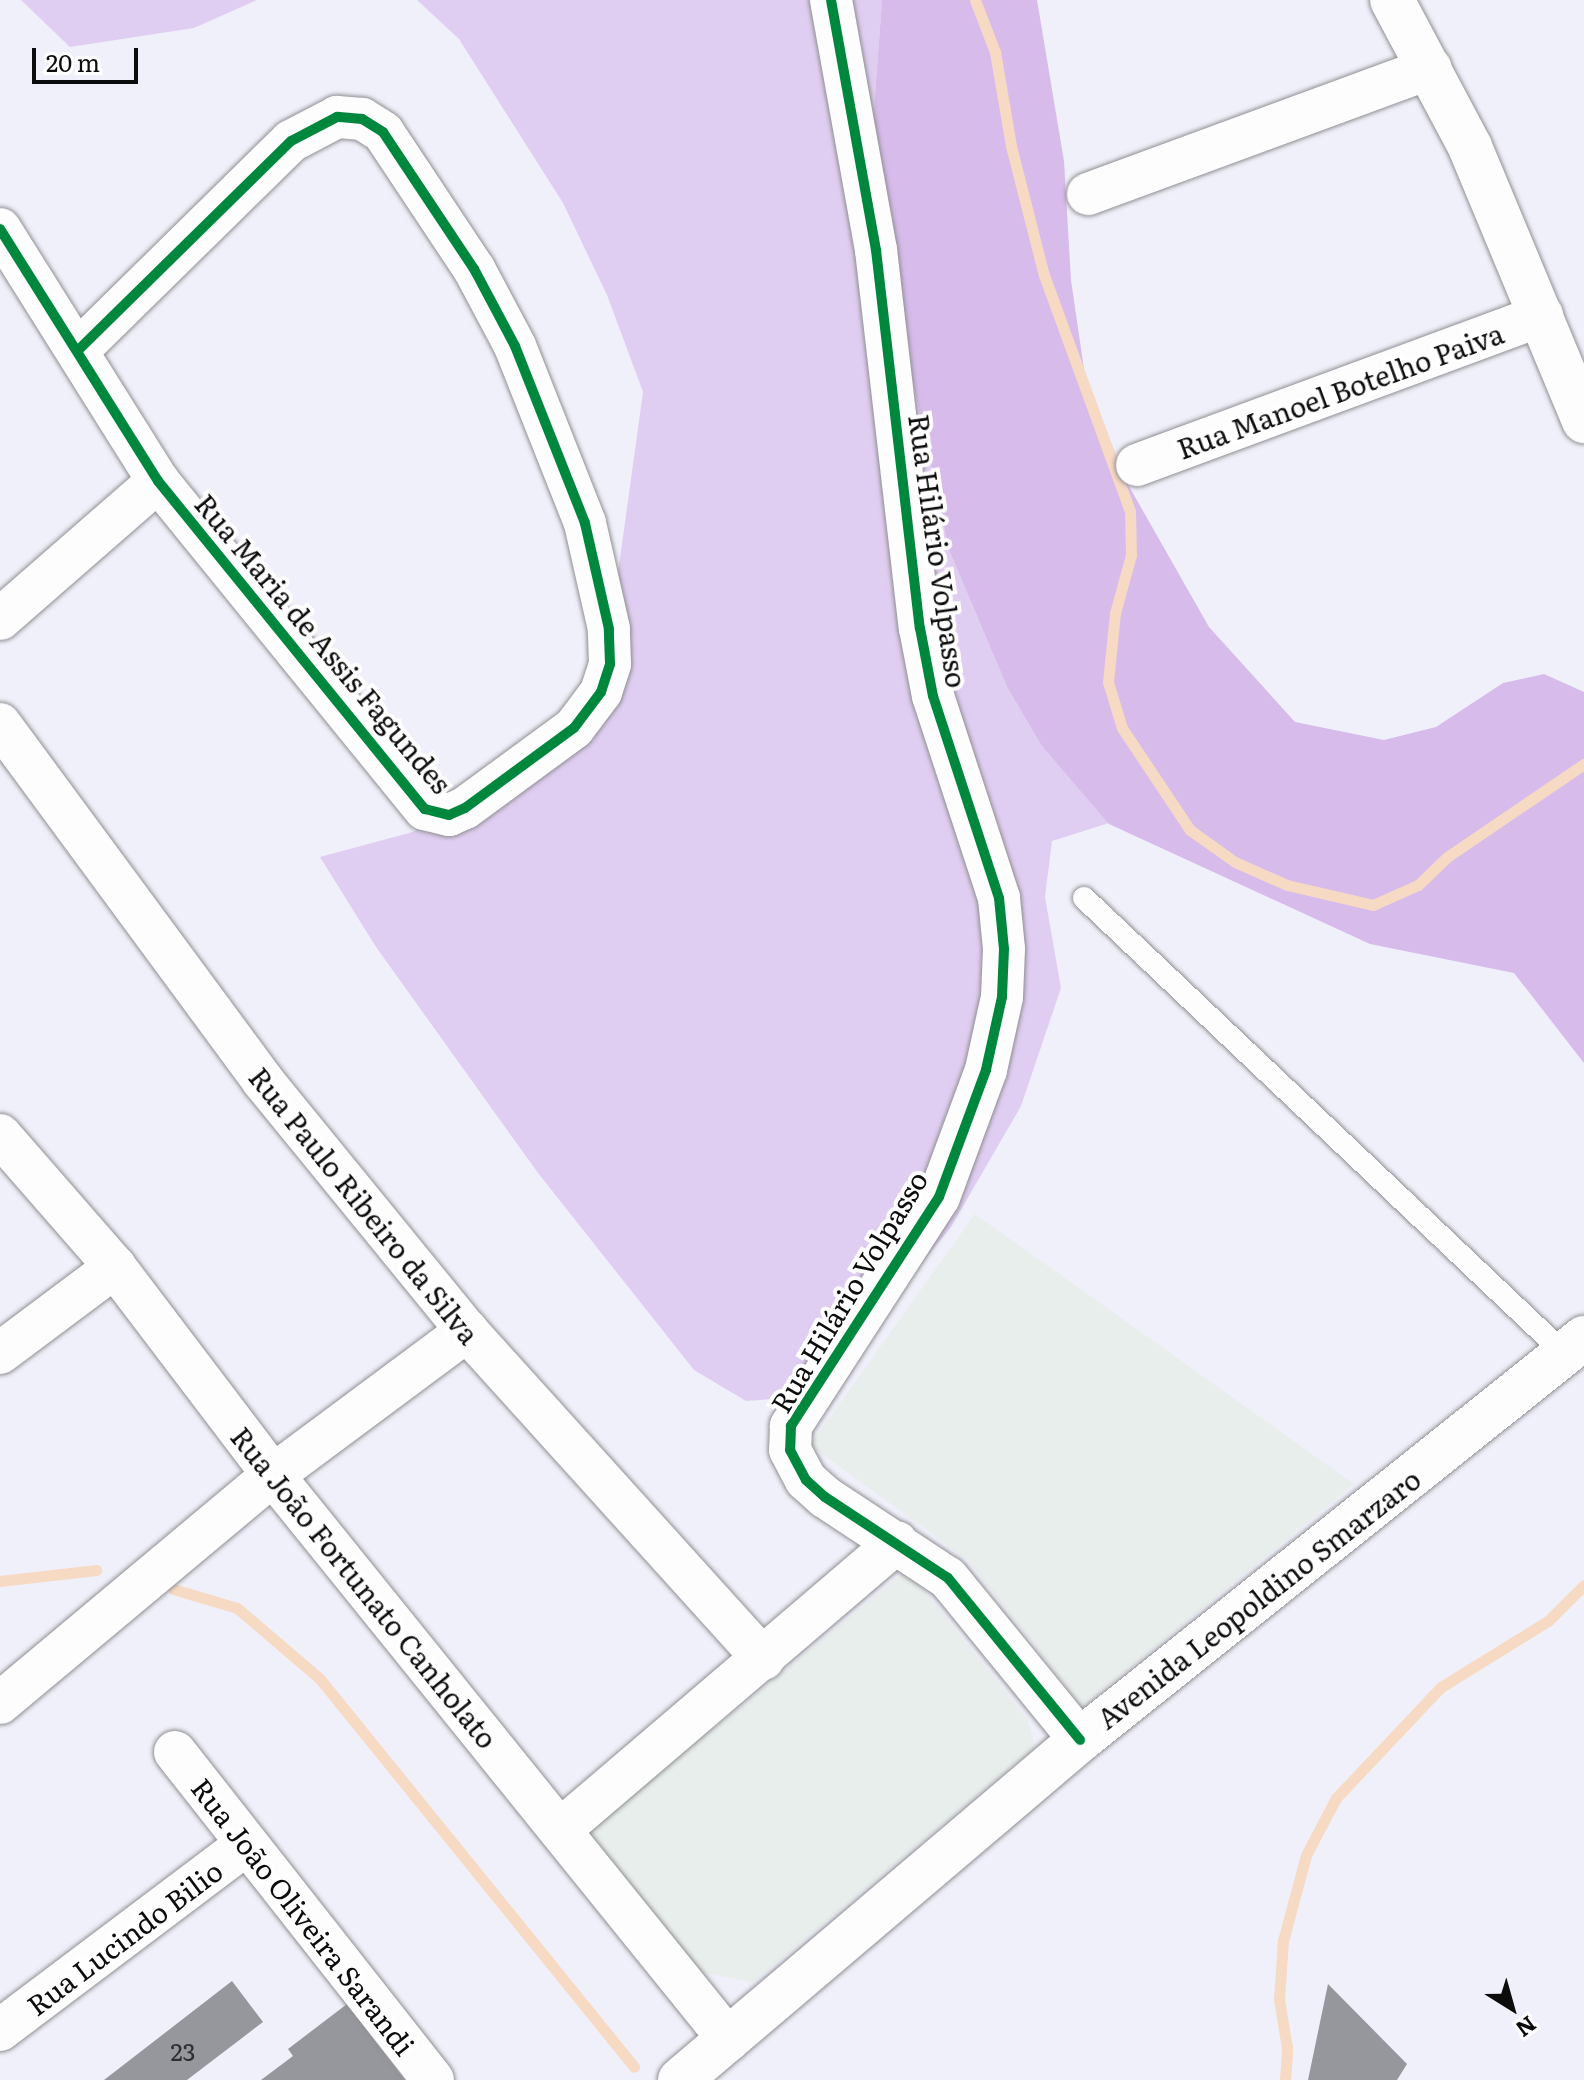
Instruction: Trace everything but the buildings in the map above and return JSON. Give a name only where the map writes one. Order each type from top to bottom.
[{"type":"street","name":"Rua Hilário Volpasso","points":[[831,0],[876,250],[920,628],[933,696],[999,898],[1004,949],[1002,997],[986,1070],[939,1197],[791,1426],[790,1450],[806,1480],[948,1578],[1080,1740]]},
{"type":"street","points":[[1392,0],[1431,68],[1542,315],[1584,421]]},
{"type":"street","points":[[1088,194],[1431,68]]},
{"type":"street","name":"Rua Maria de Assis Fagundes","points":[[78,350],[291,141],[337,117],[362,119],[383,132],[474,269],[515,346],[585,523],[609,629],[610,664],[601,692],[574,728],[465,808],[437,815],[425,809],[158,481]]},
{"type":"street","points":[[0,229],[158,481],[0,619]]},
{"type":"street","name":"Rua Manoel Botelho Paiva","points":[[1137,465],[1542,315]]},
{"type":"street","name":"Rua Paulo Ribeiro da Silva","points":[[0,724],[263,1081],[467,1331],[763,1659]]},
{"type":"street","name":"Rua João Fortunato Canholato","points":[[0,1135],[115,1267],[273,1475],[729,2040]]},
{"type":"street","points":[[0,1353],[115,1267]]},
{"type":"street","points":[[0,1703],[273,1475],[467,1331]]},
{"type":"street","name":"Avenida Leopoldino Smarzaro","points":[[680,2080],[1080,1740],[1574,1346]]},
{"type":"street","points":[[560,1830],[897,1542]]},
{"type":"street","name":"Rua João Oliveira Sarandi","points":[[175,1752],[433,2080]]},
{"type":"street","name":"Rua Lucindo Bilio","points":[[0,2030],[247,1844]]},
{"type":"lane","points":[[1084,898],[1574,1346]]},
{"type":"shaded area","points":[[21,0],[257,0],[194,28],[70,47]]},
{"type":"shaded area","points":[[417,0],[882,0],[869,177],[949,550],[1007,687],[1041,745],[1109,823],[1052,841],[1045,897],[1061,988],[1021,1106],[951,1227],[862,1336],[799,1397],[746,1401],[694,1370],[538,1173],[376,947],[320,857],[409,833],[490,803],[612,713],[618,573],[643,392],[607,295],[563,203],[459,39]]},
{"type":"shaded area","points":[[882,0],[1037,0],[1064,161],[1071,280],[1085,376],[1126,481],[1209,627],[1295,722],[1384,740],[1436,727],[1503,683],[1544,674],[1584,692],[1584,1063],[1514,973],[1370,944],[1109,824],[1041,745],[1007,687],[949,550],[869,177]]},
{"type":"shaded area","points":[[975,1214],[1354,1484],[1082,1707],[968,1560],[810,1445]]},
{"type":"shaded area","points":[[907,1570],[1028,1720],[1035,1747],[753,1982],[689,1970],[583,1836]]},
{"type":"waterway","points":[[975,0],[995,52],[1011,146],[1044,275],[1130,511],[1131,555],[1115,613],[1108,682],[1122,728],[1190,830],[1235,862],[1287,885],[1373,905],[1418,885],[1447,857],[1584,764]]},
{"type":"waterway","points":[[0,1581],[96,1570]]},
{"type":"waterway","points":[[1285,2080],[1287,2048],[1279,1999],[1283,1941],[1306,1855],[1336,1798],[1441,1687],[1548,1621],[1584,1585]]},
{"type":"waterway","points":[[173,1589],[237,1608],[320,1679],[634,2067]]},
{"type":"cycle path","points":[[831,0],[876,250],[920,628],[933,696],[999,898],[1004,949],[1002,997],[986,1070],[939,1197],[791,1426],[790,1450],[806,1480],[825,1497],[948,1578],[1080,1740]]},
{"type":"cycle path","points":[[0,229],[158,481],[425,809],[449,815],[465,808],[574,728],[601,692],[610,664],[609,629],[585,523],[515,346],[474,269],[383,132],[362,119],[337,117],[291,141],[78,350]]}]
